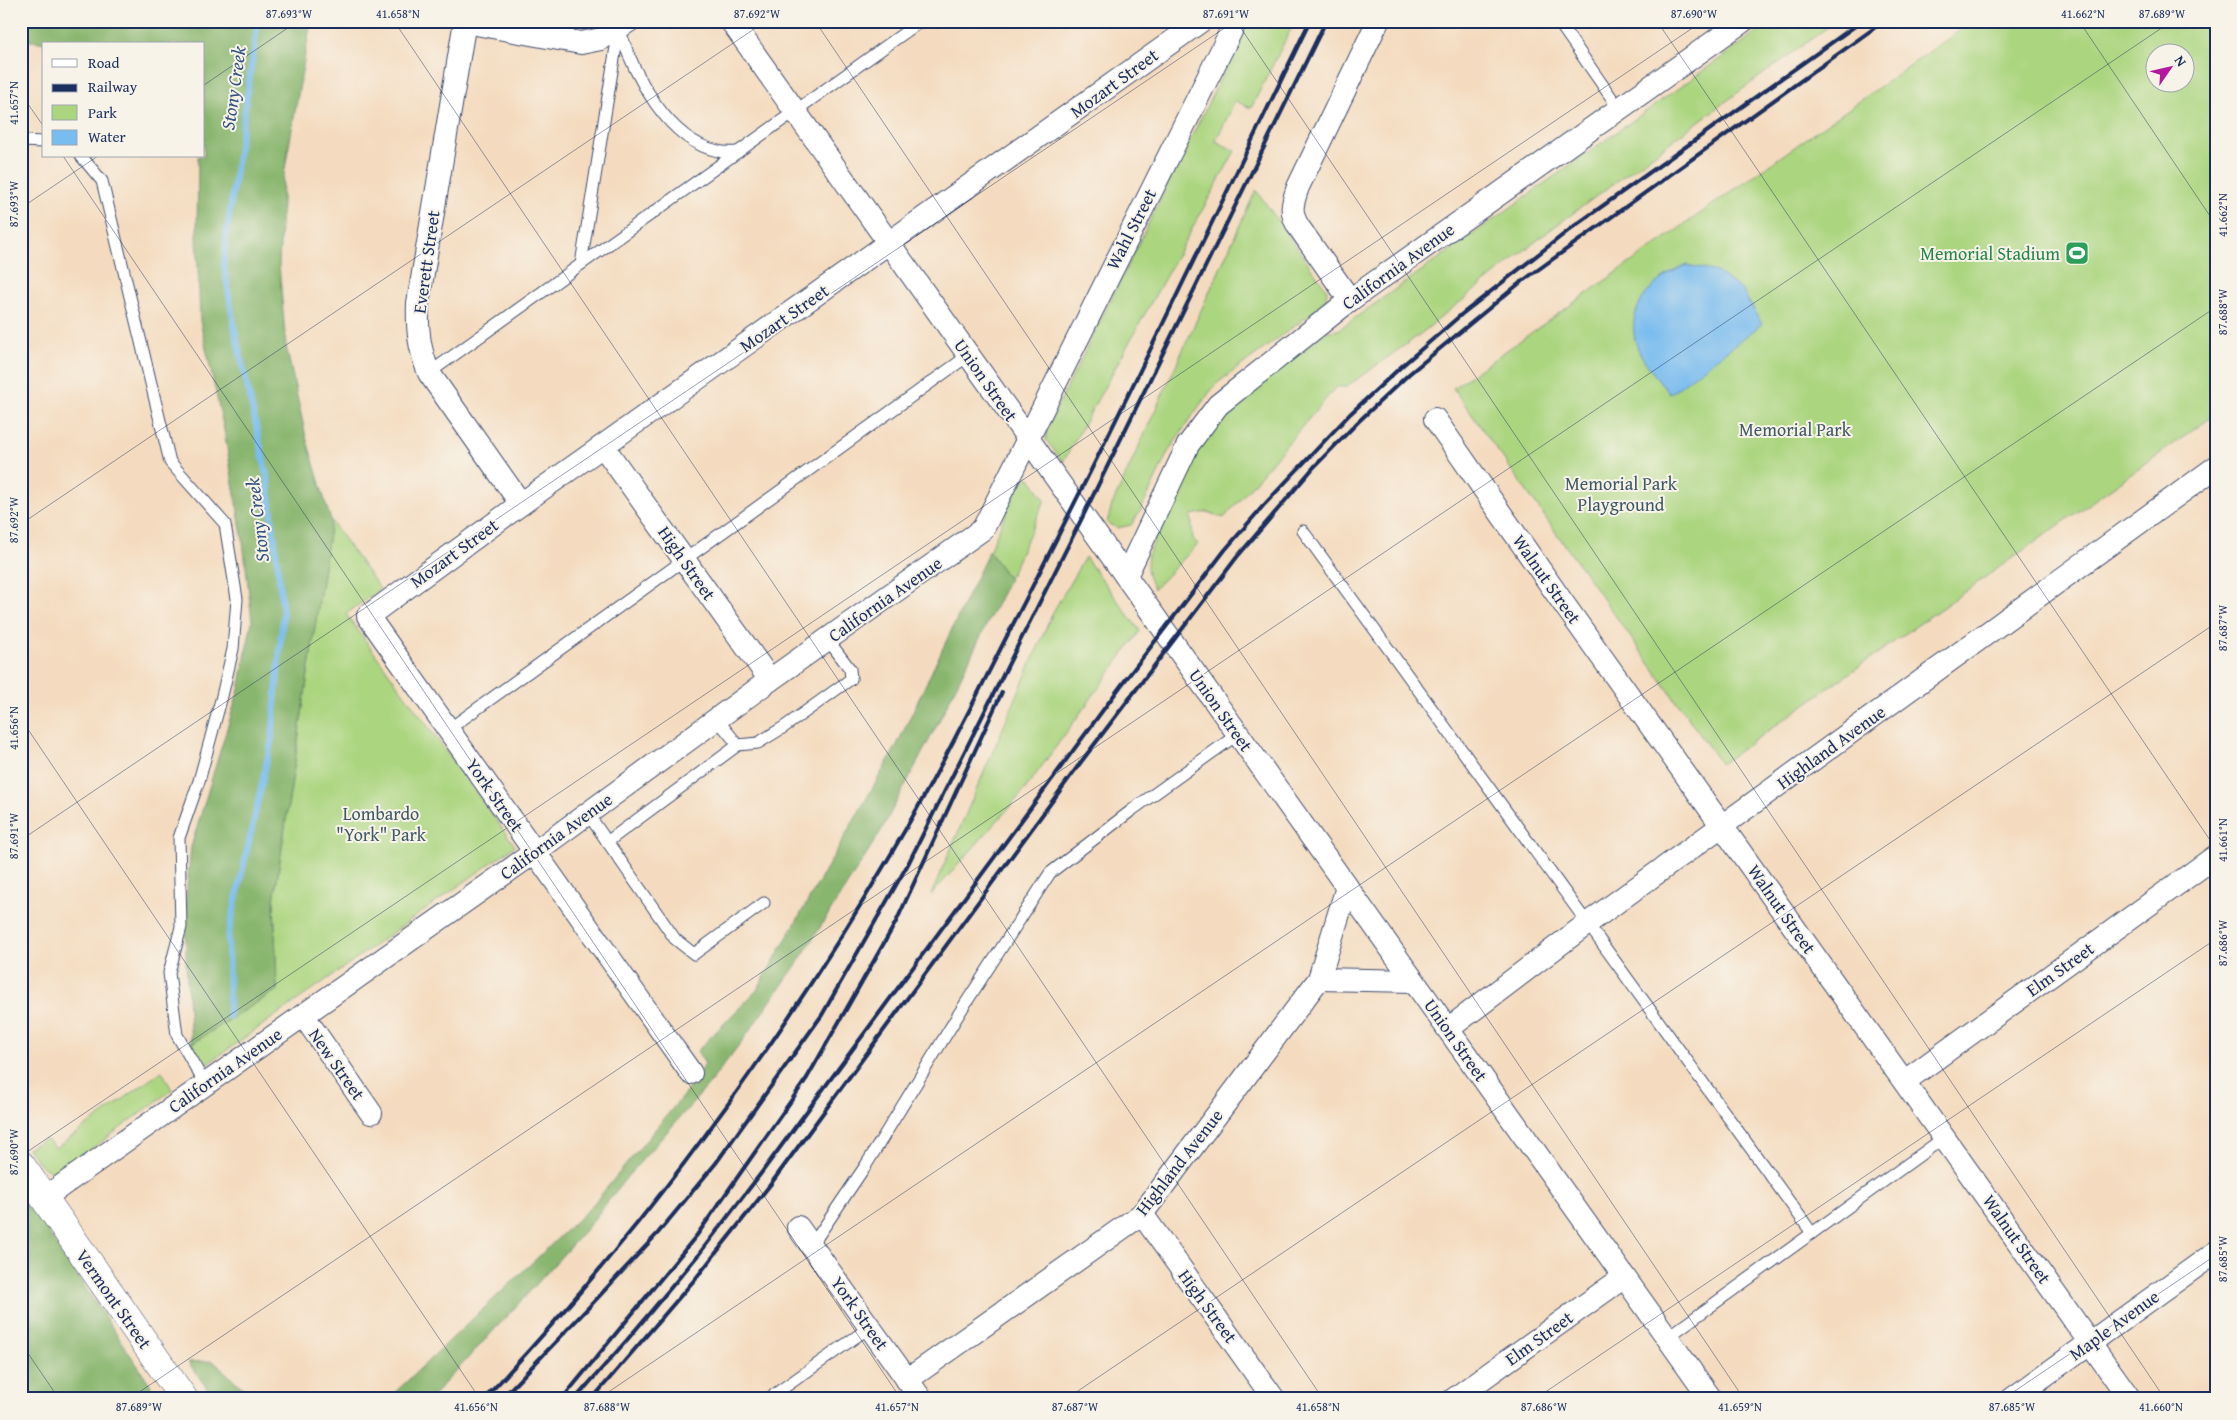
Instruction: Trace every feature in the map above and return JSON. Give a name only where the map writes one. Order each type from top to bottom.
[{"type":"street","name":"Union Street","points":[[731,21],[1711,1399]]},
{"type":"street","name":"Mozart Street","points":[[368,616],[521,504],[1201,21]]},
{"type":"street","name":"Wahl Street","points":[[1027,437],[1236,21]]},
{"type":"street","points":[[1350,300],[1298,226],[1293,218],[1291,207],[1298,187],[1378,21]]},
{"type":"street","name":"California Avenue","points":[[1126,576],[1188,445],[1218,405],[1350,300],[1743,21]]},
{"type":"street","points":[[465,22],[581,43],[601,39],[622,24]]},
{"type":"street","name":"Everett Street","points":[[465,22],[418,303],[417,331],[420,353],[429,373],[521,504]]},
{"type":"street","name":"Walnut Street","points":[[1435,419],[1561,600],[2130,1399]]},
{"type":"street","name":"California Avenue","points":[[44,1198],[535,852],[770,680],[983,529],[1027,437]]},
{"type":"street","name":"High Street","points":[[603,446],[770,680]]},
{"type":"street","name":"Highland Avenue","points":[[1448,1028],[1588,923],[2216,467]]},
{"type":"street","name":"York Street","points":[[368,616],[691,1074]]},
{"type":"street","name":"Elm Street","points":[[1905,1081],[2216,856]]},
{"type":"street","name":"Highland Avenue","points":[[908,1380],[1142,1214],[1319,979],[1347,887]]},
{"type":"street","points":[[1319,979],[1414,981]]},
{"type":"street","name":"New Street","points":[[303,1015],[372,1113]]},
{"type":"street","name":"Vermont Street","points":[[21,1166],[184,1399]]},
{"type":"street","name":"High Street","points":[[1142,1214],[1274,1399]]},
{"type":"street","name":"York Street","points":[[798,1227],[921,1399]]},
{"type":"street","name":"Maple Avenue","points":[[2012,1399],[2216,1252]]},
{"type":"street","name":"Elm Street","points":[[1454,1399],[1624,1277]]},
{"type":"lane","points":[[429,373],[921,21]]},
{"type":"lane","points":[[1558,21],[1620,110]]},
{"type":"lane","points":[[622,24],[627,54],[641,83],[664,114],[684,134],[703,146],[718,151],[738,152]]},
{"type":"lane","points":[[581,264],[622,24]]},
{"type":"lane","points":[[21,141],[42,142]]},
{"type":"lane","points":[[83,158],[102,181],[170,462],[225,524],[237,599],[233,649],[222,696],[199,781],[179,838],[181,927],[169,973],[177,1035],[204,1084]]},
{"type":"lane","points":[[449,729],[969,355]]},
{"type":"lane","points":[[1303,530],[1812,1233]]},
{"type":"lane","points":[[607,842],[738,745],[758,743],[784,727],[851,679],[850,669],[828,640]]},
{"type":"lane","points":[[717,719],[738,745]]},
{"type":"lane","points":[[812,1246],[1050,873],[1132,810],[1238,734]]},
{"type":"lane","points":[[588,814],[675,939],[694,954],[764,903]]},
{"type":"lane","points":[[1668,1338],[1945,1137]]},
{"type":"lane","points":[[768,1399],[870,1327]]},
{"type":"green space","points":[[21,21],[311,21],[283,180],[279,265],[286,346],[306,437],[331,521],[274,900],[277,990],[191,1044],[186,964],[186,898],[191,847],[239,689],[252,621],[243,541],[224,430],[200,321],[197,237],[198,158],[205,158],[205,42],[42,42],[21,40]]},
{"type":"green space","points":[[1249,21],[1295,21],[1251,108],[1235,101],[1216,141],[1235,151],[1063,462],[1046,440],[1047,428]]},
{"type":"green space","points":[[1773,21],[1836,21],[1550,230],[1419,335],[1346,387],[1336,387],[1224,518],[1207,512],[1191,515],[1193,539],[1198,544],[1154,589],[1148,572],[1148,555],[1188,461],[1211,431],[1263,380],[1327,331],[1338,330]]},
{"type":"green space","name":"Memorial Park","points":[[1973,21],[2216,21],[2216,414],[1721,764],[1453,388]]},
{"type":"green space","points":[[1256,190],[1327,290],[1326,300],[1315,311],[1216,384],[1168,452],[1141,510],[1131,525],[1117,528],[1107,523],[1112,505]]},
{"type":"green space","points":[[1027,478],[1030,478],[1045,500],[1009,579],[989,551],[1019,485]]},
{"type":"green space","name":"Lombardo \"York\" Park","points":[[331,521],[380,589],[346,614],[515,846],[206,1065],[198,1059],[191,1044],[277,990],[274,900]]},
{"type":"green space","points":[[989,551],[1009,579],[935,729],[881,831],[797,964],[706,1088],[627,1177],[587,1228],[430,1399],[388,1399],[590,1208],[687,1091],[705,1064],[697,1051],[757,990],[896,747]]},
{"type":"green space","points":[[1085,557],[1140,631],[1023,792],[931,895],[1053,612]]},
{"type":"green space","points":[[162,1071],[172,1090],[67,1167],[54,1173],[43,1167],[27,1148],[46,1139],[56,1148]]},
{"type":"green space","points":[[21,1192],[160,1399],[21,1399]]},
{"type":"green space","points":[[213,1361],[255,1399],[215,1399],[188,1362]]},
{"type":"water","points":[[1687,265],[1717,272],[1742,290],[1762,324],[1670,394],[1640,353],[1635,338],[1634,324],[1642,299],[1651,288],[1674,271]]},
{"type":"waterway","name":"Stony Creek","points":[[229,1017],[228,936],[272,738],[283,614],[268,480],[235,331],[224,266],[227,230],[258,21]]},
{"type":"railway","points":[[484,1399],[597,1272],[703,1138],[801,999],[891,854],[952,744],[1048,556],[1310,21]]},
{"type":"railway","points":[[501,1399],[658,1233],[716,1163],[822,1015],[908,864],[1083,516],[1326,21]]},
{"type":"railway","points":[[575,1399],[699,1254],[762,1172],[1120,687],[1225,550],[1263,506],[1350,414],[1462,314],[1573,227],[1862,21]]},
{"type":"railway","points":[[592,1399],[696,1278],[770,1185],[1081,762],[1237,557],[1314,467],[1409,374],[1521,282],[1884,21]]},
{"type":"railway","points":[[562,1399],[697,1235],[807,1078],[896,922],[1002,692]]},
{"type":"place","name":"Memorial Stadium","points":[[2077,253]]},
{"type":"park label","name":"Memorial Park Playground","points":[[1621,493]]}]
